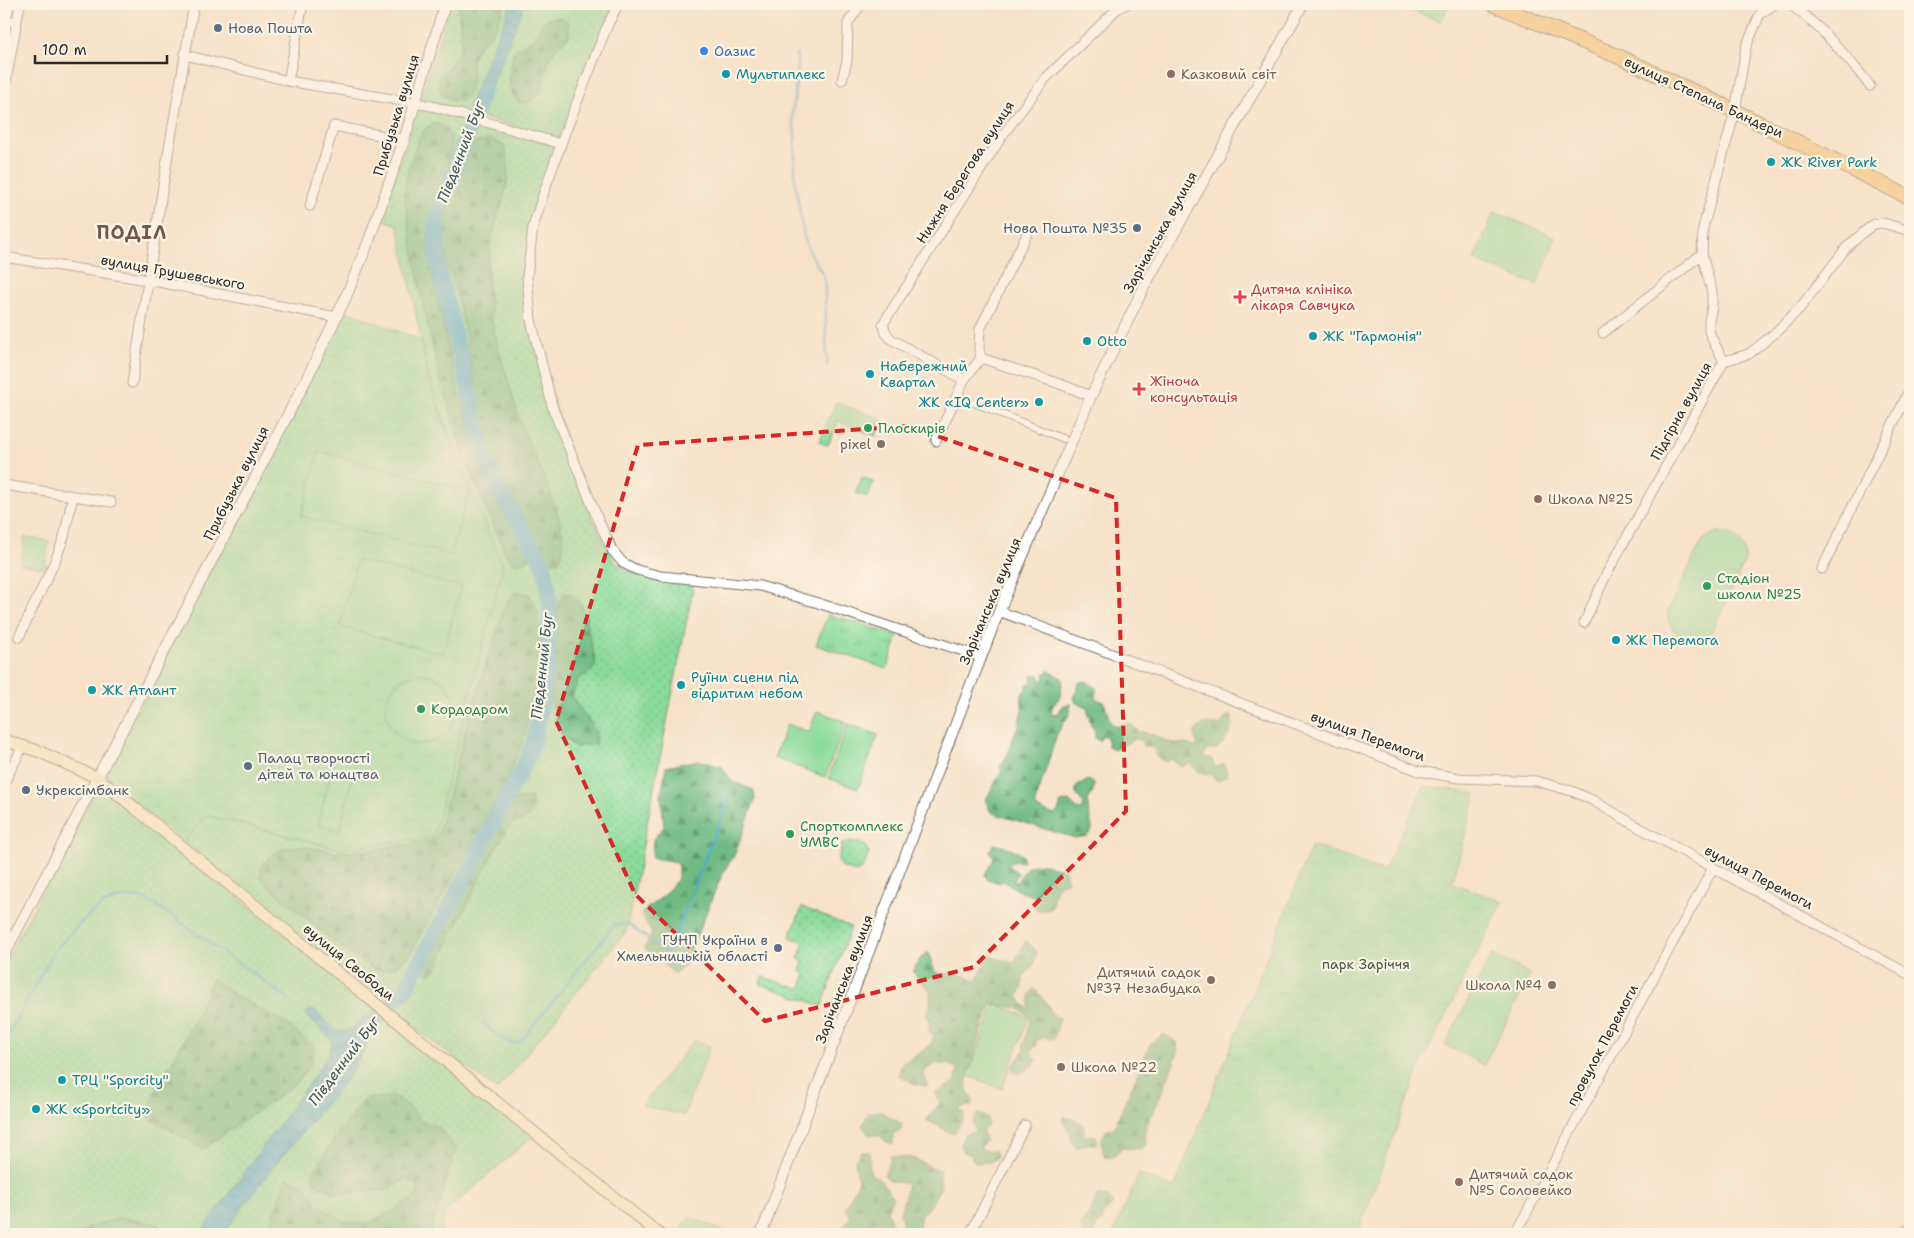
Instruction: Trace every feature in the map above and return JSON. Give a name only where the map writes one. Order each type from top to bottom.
[{"type":"main road","name":"вулиця Степана Бандери","points":[[1494,4],[1622,58],[1735,110],[1910,198]]},
{"type":"main road","name":"вулиця Свободи","points":[[4,740],[23,746],[98,778],[659,1234]]},
{"type":"main road","points":[[1908,1234],[1910,1230]]},
{"type":"street","points":[[4,92],[20,4]]},
{"type":"street","points":[[132,384],[194,4]]},
{"type":"street","points":[[288,81],[304,4]]},
{"type":"street","name":"Прибузька вулиця","points":[[4,955],[237,512],[336,317],[368,243],[404,140],[445,4]]},
{"type":"street","points":[[618,4],[606,29],[561,144],[533,227],[527,277],[531,320],[549,394],[560,429],[597,517],[618,559],[629,567],[648,573],[760,586],[818,603],[981,657]]},
{"type":"street","points":[[842,80],[847,61],[848,24],[861,4]]},
{"type":"street","name":"Нижня Берегова вулиця","points":[[964,380],[895,342],[886,333],[883,324],[1002,136],[1045,79],[1117,9],[1126,4]]},
{"type":"street","name":"Зарічанська вулиця","points":[[761,1234],[981,657],[1090,396],[1144,287],[1303,4]]},
{"type":"street","name":"Підгірна вулиця","points":[[1584,623],[1606,575],[1724,361],[1709,331],[1712,292],[1702,254],[1703,228],[1735,110],[1746,47],[1760,14],[1775,4]]},
{"type":"street","points":[[1790,4],[1852,62],[1870,86]]},
{"type":"street","points":[[4,20],[16,22]]},
{"type":"street","points":[[185,55],[288,81],[415,102],[497,124],[561,144]]},
{"type":"street","points":[[310,206],[334,126],[404,140]]},
{"type":"street","points":[[1724,361],[1749,354],[1775,333],[1800,308],[1846,248],[1874,224],[1883,222],[1910,231]]},
{"type":"street","points":[[936,441],[964,380],[981,358],[979,348],[980,329],[1028,232]]},
{"type":"street","points":[[1603,333],[1702,254]]},
{"type":"street","name":"вулиця Грушевського","points":[[4,257],[148,280],[336,317]]},
{"type":"street","points":[[981,358],[1090,396]]},
{"type":"street","points":[[1822,569],[1910,389]]},
{"type":"street","points":[[957,396],[1064,438]]},
{"type":"street","points":[[4,485],[111,502]]},
{"type":"street","points":[[19,637],[55,561],[64,536],[73,496]]},
{"type":"street","name":"вулиця Перемоги","points":[[999,612],[1419,771],[1459,778],[1536,781],[1572,792],[1592,800],[1910,975]]},
{"type":"street","points":[[4,783],[23,746]]},
{"type":"street","name":"провулок Перемоги","points":[[1515,1234],[1713,868]]},
{"type":"street","points":[[970,1234],[1026,1125]]},
{"type":"highlighted area","points":[[908,426],[1116,498],[1126,811],[974,967],[765,1021],[635,894],[556,721],[638,445]]},
{"type":"green space","points":[[450,4],[614,4],[559,139],[420,100]]},
{"type":"green space","points":[[461,4],[505,4],[492,33],[480,45],[473,56],[470,89],[461,101],[450,100],[442,95],[439,78],[457,56],[461,47],[459,9]]},
{"type":"green space","points":[[1333,4],[1450,4],[1441,21],[1395,5],[1340,8]]},
{"type":"green space","points":[[560,17],[568,22],[569,36],[555,49],[548,62],[541,93],[529,102],[519,103],[510,86],[513,53],[537,35],[540,26],[548,18]]},
{"type":"green space","points":[[418,107],[556,146],[529,226],[527,321],[593,519],[615,562],[627,570],[647,577],[694,583],[626,932],[497,1090],[425,1036],[184,842],[206,815],[341,849],[467,485],[429,379],[398,225],[381,219]]},
{"type":"green space","points":[[434,123],[444,126],[451,137],[450,156],[441,173],[434,206],[430,241],[431,269],[455,378],[479,462],[506,515],[529,552],[530,559],[522,563],[515,564],[507,556],[466,461],[441,382],[420,291],[404,194],[406,178],[417,143],[424,130]]},
{"type":"green space","points":[[491,139],[504,146],[508,174],[507,186],[490,249],[488,274],[492,316],[497,342],[518,414],[558,513],[563,549],[559,562],[552,562],[544,555],[524,522],[496,468],[481,420],[456,290],[446,259],[443,232],[445,210],[456,178],[468,150],[475,142]]},
{"type":"green space","points":[[1494,212],[1556,237],[1537,285],[1474,260]]},
{"type":"green space","points":[[344,310],[421,340],[429,379],[448,434],[467,485],[503,566],[433,837],[341,849],[206,815],[184,842],[103,777]]},
{"type":"green space","name":"Плоскирів","points":[[836,402],[882,420],[876,436],[838,421],[828,445],[819,442]]},
{"type":"green space","points":[[319,451],[469,491],[451,555],[301,516]]},
{"type":"green space","points":[[862,477],[873,482],[868,497],[856,493]]},
{"type":"green space","name":"Стадіон школи №25","points":[[1718,532],[1730,534],[1739,540],[1744,550],[1745,562],[1712,631],[1696,639],[1682,637],[1671,626],[1668,619],[1668,610],[1702,541]]},
{"type":"green space","points":[[25,537],[49,541],[45,568],[20,564]]},
{"type":"green space","points":[[357,560],[461,587],[443,654],[340,627]]},
{"type":"green space","points":[[517,591],[529,594],[538,611],[540,638],[531,710],[522,743],[504,785],[409,956],[388,969],[379,970],[370,967],[342,948],[272,889],[261,878],[261,865],[281,849],[302,846],[336,852],[364,851],[433,840],[438,833],[467,725],[507,601]]},
{"type":"green space","points":[[564,594],[571,594],[582,605],[596,664],[591,671],[578,679],[572,697],[596,731],[595,744],[575,747],[561,735],[551,700],[552,652],[559,602]]},
{"type":"green space","points":[[828,614],[898,636],[887,669],[816,645]]},
{"type":"green space","points":[[1049,671],[1063,679],[1060,697],[1052,707],[1051,715],[1058,714],[1063,705],[1070,704],[1070,713],[1057,734],[1035,803],[1037,808],[1054,815],[1061,803],[1069,801],[1077,809],[1082,810],[1084,804],[1076,794],[1076,787],[1088,780],[1094,783],[1088,802],[1092,830],[1087,836],[1075,838],[995,814],[990,811],[986,799],[1002,771],[1000,768],[1020,725],[1023,692],[1026,690],[1028,683],[1031,684],[1032,676],[1038,674],[1042,681],[1045,679],[1044,674]]},
{"type":"green space","name":"Кордодром","points":[[421,674],[434,677],[446,684],[453,696],[456,709],[453,722],[446,734],[434,741],[421,744],[408,741],[396,734],[389,722],[386,709],[389,696],[396,684],[408,677]]},
{"type":"green space","points":[[1086,681],[1096,688],[1096,699],[1104,702],[1111,724],[1117,727],[1123,724],[1131,724],[1139,732],[1149,733],[1174,743],[1194,747],[1198,745],[1195,739],[1195,731],[1203,724],[1220,725],[1226,716],[1232,715],[1231,729],[1224,742],[1217,749],[1207,750],[1203,757],[1211,758],[1216,768],[1225,763],[1227,776],[1217,781],[1212,775],[1202,773],[1190,763],[1181,767],[1171,759],[1166,762],[1163,761],[1156,756],[1154,748],[1143,746],[1141,740],[1134,739],[1114,750],[1108,746],[1107,737],[1103,735],[1099,741],[1095,738],[1095,730],[1091,726],[1087,707],[1076,703],[1074,697],[1079,683]]},
{"type":"green space","points":[[817,711],[846,722],[825,777],[774,758],[787,724],[809,732]]},
{"type":"green space","points":[[848,724],[878,735],[858,789],[828,778]]},
{"type":"green space","points":[[698,760],[722,767],[732,782],[754,790],[755,800],[734,856],[723,872],[684,966],[675,974],[644,948],[652,934],[641,913],[663,896],[678,879],[678,862],[652,858],[653,839],[664,827],[661,795],[666,767]]},
{"type":"green space","points":[[331,772],[352,777],[340,830],[318,825]]},
{"type":"green space","points":[[99,784],[533,1136],[446,1212],[440,1234],[4,1234],[4,964]]},
{"type":"green space","name":"парк Заріччя","points":[[1424,786],[1476,793],[1452,883],[1503,902],[1419,1068],[1356,1234],[1113,1234],[1139,1174],[1174,1188],[1312,845],[1384,871]]},
{"type":"green space","points":[[530,797],[533,807],[528,817],[510,826],[495,849],[436,970],[429,974],[423,970],[425,960],[477,856],[515,800]]},
{"type":"green space","points":[[851,841],[865,845],[869,853],[863,868],[856,872],[841,867],[838,860],[842,844]]},
{"type":"green space","points":[[994,844],[1017,851],[1023,856],[1023,861],[1013,862],[1008,865],[1018,873],[1014,880],[1016,883],[1028,866],[1042,864],[1065,870],[1068,881],[1056,889],[1051,909],[1040,911],[1034,907],[1036,897],[1019,891],[1004,881],[999,883],[987,879],[985,874],[994,859],[990,851]]},
{"type":"green space","points":[[802,907],[851,927],[822,1006],[760,984],[763,977],[800,989],[806,974],[800,971],[803,961],[798,959],[804,942],[790,937]]},
{"type":"green space","points":[[1026,940],[1037,952],[1033,967],[1023,977],[1022,989],[1018,996],[1029,1009],[1030,994],[1034,988],[1050,1007],[1051,1013],[1060,1018],[1054,1038],[1048,1039],[1044,1037],[1036,1039],[1036,1046],[1031,1053],[1037,1061],[1032,1067],[1029,1066],[1025,1072],[1018,1075],[1013,1071],[1013,1066],[1025,1049],[1023,1046],[1031,1017],[1018,1008],[992,1004],[967,1078],[967,1090],[973,1101],[972,1106],[962,1107],[959,1111],[964,1113],[963,1120],[953,1134],[926,1120],[940,1103],[936,1093],[955,1082],[958,1068],[945,1064],[934,1064],[923,1072],[928,1086],[916,1085],[898,1075],[902,1063],[925,1049],[934,1036],[928,1031],[930,1023],[926,1013],[930,1007],[930,991],[913,972],[919,960],[928,952],[935,972],[942,975],[959,974],[977,980],[989,956],[1014,963]]},
{"type":"green space","points":[[1492,954],[1531,974],[1484,1065],[1445,1045]]},
{"type":"green space","points":[[212,979],[235,995],[286,1023],[315,1048],[306,1070],[290,1088],[203,1149],[148,1117],[154,1094],[197,1016]]},
{"type":"green space","points":[[995,1004],[1029,1017],[1002,1089],[968,1076]]},
{"type":"green space","points":[[1164,1034],[1177,1042],[1178,1053],[1145,1129],[1146,1145],[1142,1149],[1122,1148],[1111,1158],[1104,1157],[1101,1140],[1107,1129],[1114,1128],[1150,1044]]},
{"type":"green space","points":[[694,1040],[710,1046],[684,1115],[642,1106]]},
{"type":"green space","points":[[393,1096],[411,1107],[420,1121],[439,1127],[456,1149],[430,1234],[266,1234],[287,1177],[305,1186],[316,1203],[343,1221],[364,1224],[394,1211],[416,1196],[419,1188],[407,1178],[389,1190],[335,1193],[317,1185],[312,1175],[338,1133],[366,1099]]},
{"type":"green space","points":[[880,1111],[902,1124],[900,1131],[893,1133],[893,1144],[885,1141],[879,1135],[869,1135],[862,1126],[869,1112]]},
{"type":"green space","points":[[977,1114],[988,1117],[988,1126],[982,1131],[986,1141],[980,1148],[995,1151],[998,1157],[991,1162],[975,1163],[970,1154],[963,1152],[960,1145],[964,1135],[975,1131],[973,1123]]},
{"type":"green space","points":[[1064,1116],[1080,1122],[1084,1126],[1084,1135],[1095,1136],[1098,1139],[1096,1144],[1086,1144],[1077,1148],[1071,1142],[1071,1134],[1063,1123]]},
{"type":"green space","points":[[861,1152],[869,1152],[870,1173],[881,1181],[893,1197],[887,1210],[892,1224],[896,1228],[903,1224],[900,1214],[908,1184],[891,1181],[884,1175],[891,1156],[913,1158],[939,1170],[941,1187],[931,1205],[921,1215],[916,1234],[837,1234],[850,1218],[845,1208],[858,1183],[855,1160]]},
{"type":"green space","points":[[1097,1195],[1109,1197],[1113,1204],[1103,1214],[1103,1220],[1097,1225],[1094,1234],[1082,1234],[1081,1224],[1091,1211]]},
{"type":"green space","points":[[690,1217],[730,1234],[690,1234],[681,1226]]},
{"type":"green space","points":[[120,1218],[159,1225],[161,1234],[84,1234],[87,1228]]},
{"type":"water","points":[[511,4],[524,4],[482,111],[468,107]]},
{"type":"water","points":[[314,1010],[338,1032],[348,1031],[365,1017],[376,1025],[376,1029],[345,1082],[274,1166],[223,1234],[200,1234],[327,1058],[332,1044],[331,1039],[306,1015],[308,1011]]},
{"type":"waterway","points":[[796,54],[798,66],[792,115],[795,134],[795,182],[804,237],[810,253],[823,274],[827,365]]},
{"type":"waterway","name":"Південний Буг","points":[[359,1038],[372,1022],[406,989],[529,755],[540,713],[544,688],[549,634],[548,586],[544,567],[494,480],[486,460],[440,274],[437,252],[437,215],[484,89]]},
{"type":"waterway","points":[[484,1023],[506,1041],[510,1043],[520,1042],[615,924],[630,925],[666,953],[670,950],[730,794]]},
{"type":"waterway","points":[[4,1042],[55,950],[79,924],[101,905],[116,899],[129,897],[142,898],[156,905],[289,999]]},
{"type":"place","name":"Нова Пошта","points":[[218,28]]},
{"type":"place","name":"Оазис","points":[[704,51]]},
{"type":"place","name":"Мультиплекс","points":[[726,74]]},
{"type":"place","name":"Казковий світ","points":[[1171,74]]},
{"type":"place","name":"ЖК River Park","points":[[1771,162]]},
{"type":"place","name":"Нова Пошта №35","points":[[1137,228]]},
{"type":"place","name":"Дитяча клініка лікаря Савчука","points":[[1240,297]]},
{"type":"place","name":"ЖК \"Гармонія\"","points":[[1313,336]]},
{"type":"place","name":"Otto","points":[[1087,341]]},
{"type":"place","name":"Набережний Квартал","points":[[870,374]]},
{"type":"place","name":"Жіноча консультація","points":[[1139,389]]},
{"type":"place","name":"ЖК «IQ Center»","points":[[1039,402]]},
{"type":"place","name":"Плоскирів","points":[[868,428]]},
{"type":"place","name":"pixel","points":[[881,444]]},
{"type":"place","name":"Школа №25","points":[[1538,499]]},
{"type":"place","name":"Стадіон школи №25","points":[[1707,586]]},
{"type":"place","name":"ЖК Перемога","points":[[1616,640]]},
{"type":"place","name":"Руїни сцени під відритим небом","points":[[681,685]]},
{"type":"place","name":"ЖК Атлант","points":[[92,690]]},
{"type":"place","name":"Кордодром","points":[[421,709]]},
{"type":"place","name":"Палац творчості дітей та юнацтва","points":[[248,766]]},
{"type":"place","name":"Укрексімбанк","points":[[26,790]]},
{"type":"place","name":"Спорткомплекс УМВС","points":[[790,834]]},
{"type":"place","name":"ГУНП України в Хмельницькій області","points":[[778,948]]},
{"type":"place","name":"Дитячий садок №37 Незабудка","points":[[1211,980]]},
{"type":"place","name":"Школа №4","points":[[1552,985]]},
{"type":"place","name":"Школа №22","points":[[1061,1067]]},
{"type":"place","name":"ТРЦ \"Sporcity\"","points":[[62,1080]]},
{"type":"place","name":"ЖК «Sportcity»","points":[[36,1109]]},
{"type":"place","name":"Дитячий садок №5 Соловейко","points":[[1459,1182]]},
{"type":"district","name":"ПОДІЛ","points":[[132,232]]}]
